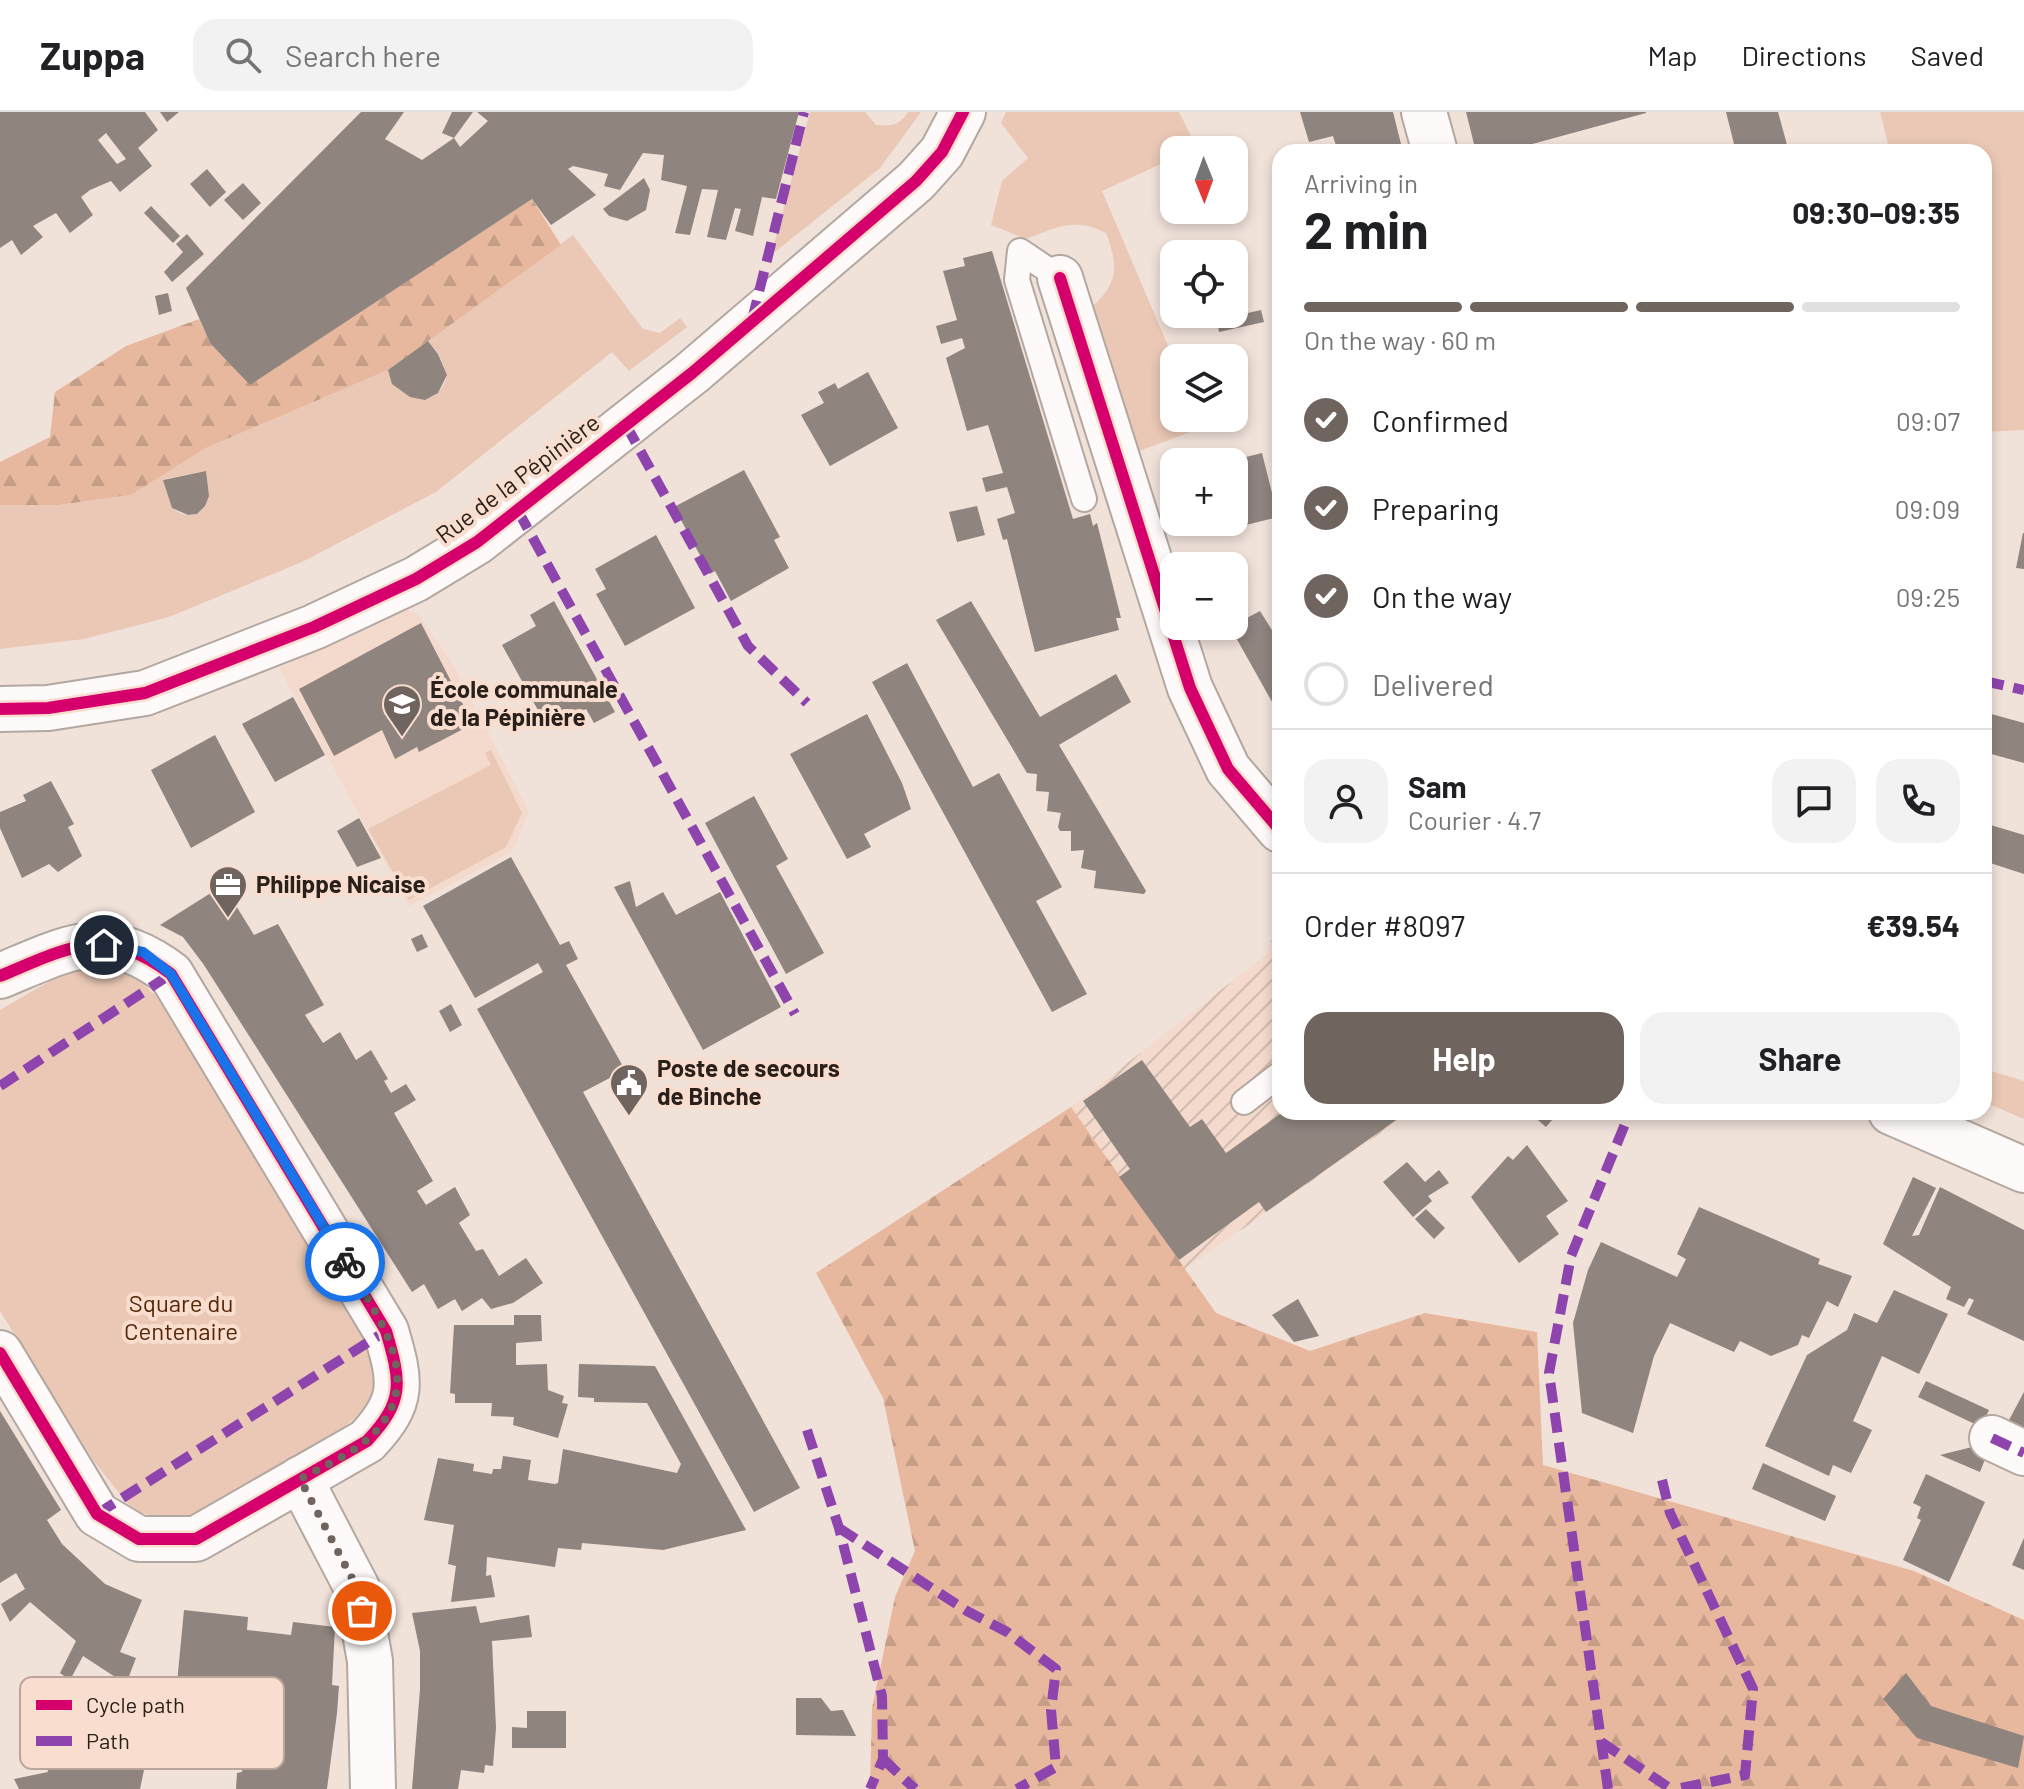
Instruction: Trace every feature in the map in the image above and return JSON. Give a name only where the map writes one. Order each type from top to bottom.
[{"type":"street","name":"Rue de la Pépinière","points":[[0,709],[107,700],[145,693],[201,673],[416,579],[477,542],[692,373],[916,181],[942,152],[963,112]]},
{"type":"street","points":[[1424,112],[1433,144]]},
{"type":"street","points":[[1060,278],[1195,703],[1228,769],[1272,821]]},
{"type":"street","points":[[0,976],[74,946],[104,945],[143,952],[171,974],[386,1331],[399,1384],[389,1418],[367,1441],[196,1539],[139,1539],[97,1514],[0,1353]]},
{"type":"street","points":[[1909,1120],[2024,1170]]},
{"type":"street","points":[[300,1479],[357,1588],[370,1661],[373,1789]]},
{"type":"lane","points":[[1060,278],[1020,251],[1017,280],[1084,499]]},
{"type":"lane","points":[[1244,1102],[1272,1080]]},
{"type":"shaded area","points":[[405,609],[418,614],[451,661],[529,811],[512,852],[409,906],[279,668]]},
{"type":"shaded area","points":[[1272,939],[1272,1120],[1399,1120],[1185,1269],[1071,1107],[1267,954]]},
{"type":"green space","points":[[810,112],[865,112],[876,125],[886,125],[898,123],[908,112],[921,112],[880,168],[771,255]]},
{"type":"green space","points":[[1006,112],[1179,112],[1191,136],[1160,136],[1160,164],[1102,191],[1167,344],[1160,344],[1160,432],[1190,432],[1137,452],[1084,314],[1103,295],[1113,278],[1113,258],[1106,233],[1075,225],[1026,239],[991,225],[1002,181],[1028,158],[1001,123]]},
{"type":"green space","points":[[1880,112],[2024,112],[2024,430],[1992,432],[1992,144],[1888,144]]},
{"type":"green space","points":[[532,199],[561,245],[388,370],[206,448],[131,495],[59,505],[0,505],[0,462],[50,437],[55,392],[126,346],[199,319],[210,343],[250,384]]},
{"type":"green space","points":[[573,235],[643,329],[660,333],[680,318],[687,327],[629,371],[612,352],[436,492],[302,562],[169,617],[84,639],[0,649],[0,505],[59,505],[131,495],[206,448],[388,370],[400,389],[418,398],[427,398],[443,387],[447,375],[439,354],[428,341]],"holes":[[[206,471],[207,491],[198,513],[183,514],[172,508],[164,479]]]},
{"type":"green space","points":[[491,750],[522,813],[506,847],[409,900],[368,829],[491,765],[485,753]]},
{"type":"green space","name":"Square du Centenaire","points":[[79,964],[135,977],[156,996],[369,1335],[377,1367],[369,1407],[345,1426],[202,1515],[175,1521],[138,1512],[127,1503],[93,1460],[0,1311],[0,1010]]},
{"type":"green space","points":[[1992,1071],[2024,1081],[2024,1119],[1992,1105]]},
{"type":"green space","points":[[1071,1107],[1216,1313],[1310,1351],[1425,1313],[1537,1332],[1543,1465],[1914,1571],[2024,1620],[2024,1789],[870,1789],[872,1708],[895,1597],[915,1551],[883,1398],[816,1273]]},
{"type":"building","points":[[0,112],[145,112],[158,130],[138,148],[152,166],[120,192],[111,181],[81,197],[93,215],[70,233],[56,213],[33,226],[43,237],[21,255],[12,240],[0,248]],"holes":[[[106,133],[126,159],[117,164],[98,140]]]},
{"type":"building","points":[[160,112],[179,112],[167,122]]},
{"type":"building","points":[[361,112],[404,112],[385,139],[422,160],[454,138],[460,147],[488,121],[477,112],[799,112],[776,199],[762,197],[753,236],[735,231],[741,209],[735,208],[726,240],[707,237],[718,190],[702,189],[690,235],[675,233],[687,186],[661,180],[664,155],[643,153],[620,190],[604,186],[608,174],[573,166],[568,169],[596,195],[551,225],[532,199],[250,385],[210,343],[186,288]]},
{"type":"building","points":[[452,112],[473,112],[454,138],[442,133]]},
{"type":"building","points":[[1300,112],[1393,112],[1401,144],[1336,144],[1333,136],[1309,142]]},
{"type":"building","points":[[1466,112],[1646,112],[1532,144],[1474,144]]},
{"type":"building","points":[[1726,112],[1778,112],[1787,144],[1734,144]]},
{"type":"building","points":[[207,169],[226,192],[210,207],[190,184]]},
{"type":"building","points":[[644,178],[650,190],[646,210],[627,221],[609,216],[603,209]]},
{"type":"building","points":[[243,183],[261,203],[243,220],[224,200]]},
{"type":"building","points":[[151,206],[180,236],[173,243],[144,213]]},
{"type":"building","points":[[187,234],[204,254],[172,282],[164,272],[183,252],[176,244]]},
{"type":"building","points":[[992,251],[1073,519],[1090,514],[1093,526],[1097,523],[1121,618],[1116,618],[1119,630],[1035,652],[1007,539],[1003,540],[997,519],[1015,513],[1007,487],[986,492],[982,478],[1003,473],[988,425],[967,431],[946,358],[965,348],[962,338],[941,344],[936,326],[957,320],[943,271],[965,266],[963,258]]},
{"type":"building","points":[[168,293],[172,311],[159,315],[155,296]]},
{"type":"building","points":[[1261,310],[1264,322],[1248,326],[1248,313]]},
{"type":"building","points":[[428,341],[447,375],[438,393],[425,400],[410,397],[392,384],[388,370]]},
{"type":"building","points":[[868,372],[898,428],[830,466],[801,415],[824,403],[818,392],[835,383],[838,389]]},
{"type":"building","points":[[1262,453],[1272,493],[1272,518],[1248,524],[1248,456]]},
{"type":"building","points":[[744,470],[780,537],[774,540],[789,568],[731,601],[715,571],[710,574],[674,507]]},
{"type":"building","points":[[206,471],[209,496],[205,506],[197,514],[188,515],[172,508],[163,480]]},
{"type":"building","points":[[977,506],[985,535],[957,542],[949,512]]},
{"type":"building","points":[[2024,533],[2024,569],[2016,568]]},
{"type":"building","points":[[656,535],[695,608],[625,646],[596,594],[606,589],[595,569]]},
{"type":"building","points":[[554,601],[615,712],[594,723],[586,709],[551,727],[542,710],[539,712],[502,645],[536,626],[530,615]]},
{"type":"building","points":[[971,601],[1040,717],[1116,674],[1131,702],[1059,745],[1146,891],[1144,894],[1094,888],[1096,871],[1081,868],[1084,850],[1071,851],[1071,831],[1060,831],[1058,827],[1061,813],[1047,811],[1049,792],[1036,791],[1037,774],[1027,773],[936,620]]},
{"type":"building","points":[[1260,611],[1272,630],[1272,702],[1237,640],[1248,640],[1248,617]]},
{"type":"building","name":"École communale de la Pépinière","points":[[421,623],[473,724],[419,752],[417,747],[395,759],[382,730],[334,756],[299,689]]},
{"type":"building","points":[[907,663],[973,787],[999,773],[1062,887],[1036,901],[1087,994],[1052,1012],[872,682]]},
{"type":"building","points":[[293,697],[325,755],[275,782],[242,724]]},
{"type":"building","points":[[867,714],[902,783],[911,809],[864,834],[871,847],[847,859],[790,754]]},
{"type":"building","points":[[1992,714],[2024,723],[2024,763],[1992,754]]},
{"type":"building","points":[[215,735],[255,812],[191,848],[151,770]]},
{"type":"building","points":[[51,781],[74,824],[68,827],[82,856],[58,872],[49,864],[22,878],[0,828],[0,812],[26,801],[23,795]]},
{"type":"building","points":[[754,796],[788,859],[776,866],[824,953],[786,974],[705,823]]},
{"type":"building","points":[[359,818],[381,858],[357,867],[337,831]]},
{"type":"building","points":[[1992,825],[2024,835],[2024,874],[1992,864]]},
{"type":"building","points":[[511,857],[560,945],[569,941],[578,959],[566,965],[625,1070],[583,1092],[800,1488],[754,1512],[477,1009],[543,972],[538,963],[475,998],[423,906]]},
{"type":"building","points":[[233,879],[239,889],[235,904],[254,935],[278,924],[324,1005],[305,1015],[323,1043],[340,1032],[356,1060],[371,1050],[388,1079],[384,1081],[391,1093],[406,1084],[416,1100],[394,1113],[433,1181],[417,1191],[426,1205],[455,1187],[470,1215],[459,1223],[476,1251],[483,1249],[499,1276],[526,1258],[543,1283],[513,1303],[491,1309],[482,1298],[462,1311],[455,1299],[438,1309],[424,1284],[412,1292],[204,965],[183,937],[160,925]]},
{"type":"building","points":[[630,881],[636,907],[663,892],[676,915],[720,892],[781,1007],[703,1050],[614,887]]},
{"type":"building","points":[[422,934],[428,947],[417,952],[411,939]]},
{"type":"building","points":[[451,1004],[462,1025],[450,1032],[439,1011]]},
{"type":"building","points":[[1142,1060],[1190,1127],[1202,1119],[1226,1153],[1272,1120],[1396,1120],[1266,1212],[1259,1202],[1179,1260],[1119,1177],[1130,1169],[1083,1101]]},
{"type":"building","points":[[1538,1120],[1552,1120],[1546,1127]]},
{"type":"building","points":[[1527,1145],[1568,1201],[1546,1216],[1559,1234],[1519,1263],[1471,1197],[1508,1156],[1513,1160]]},
{"type":"building","points":[[1407,1162],[1425,1182],[1439,1170],[1449,1183],[1428,1196],[1432,1201],[1413,1217],[1383,1182]]},
{"type":"building","points":[[1913,1177],[1936,1188],[1912,1236],[1919,1235],[1940,1187],[2024,1230],[2024,1341],[1967,1314],[1974,1300],[1969,1298],[1964,1307],[1946,1299],[1951,1287],[1883,1244]]},
{"type":"building","points":[[1699,1207],[1820,1259],[1818,1264],[1852,1276],[1838,1307],[1827,1301],[1809,1338],[1802,1335],[1798,1345],[1771,1356],[1740,1341],[1734,1352],[1670,1323],[1654,1356],[1633,1433],[1582,1413],[1573,1323],[1588,1270],[1601,1242],[1677,1277],[1686,1259],[1677,1254]]},
{"type":"building","points":[[1426,1209],[1445,1228],[1434,1239],[1415,1219]]},
{"type":"building","points":[[1894,1290],[1948,1314],[1919,1374],[1882,1356],[1853,1421],[1872,1430],[1851,1473],[1833,1465],[1829,1476],[1765,1446],[1807,1355],[1847,1330],[1854,1313],[1877,1323]]},
{"type":"building","points":[[1298,1299],[1319,1336],[1294,1342],[1272,1315]]},
{"type":"building","points":[[514,1315],[541,1315],[542,1341],[516,1343],[516,1365],[547,1364],[548,1390],[564,1396],[562,1403],[568,1404],[558,1438],[513,1425],[514,1417],[491,1416],[492,1403],[455,1403],[455,1394],[450,1393],[454,1325],[514,1325]]},
{"type":"building","points":[[579,1364],[655,1366],[746,1530],[663,1550],[582,1543],[581,1550],[558,1548],[555,1567],[487,1557],[486,1576],[491,1575],[495,1597],[451,1602],[456,1566],[448,1564],[454,1525],[424,1520],[438,1458],[474,1464],[473,1471],[492,1474],[493,1469],[501,1469],[503,1456],[531,1460],[528,1480],[555,1484],[558,1483],[563,1449],[677,1473],[681,1464],[647,1403],[594,1402],[594,1398],[578,1397]]},
{"type":"building","points":[[1926,1381],[1989,1410],[1981,1427],[1918,1397]]},
{"type":"building","points":[[2024,1392],[2024,1444],[2002,1433]]},
{"type":"building","points":[[0,1411],[61,1510],[47,1520],[62,1544],[105,1584],[142,1600],[120,1652],[136,1658],[129,1677],[115,1677],[83,1656],[72,1677],[60,1673],[76,1641],[30,1602],[10,1622],[1,1604],[25,1589],[16,1573],[0,1583]]},
{"type":"building","points":[[1972,1447],[1987,1454],[1980,1472],[1940,1455]]},
{"type":"building","points":[[1763,1463],[1836,1496],[1825,1521],[1752,1489]]},
{"type":"building","points":[[1926,1474],[1985,1502],[1949,1582],[1903,1560],[1921,1520],[1917,1518],[1921,1507],[1913,1503]]},
{"type":"building","points":[[2024,1538],[2024,1570],[2012,1565]]},
{"type":"building","points":[[476,1606],[480,1623],[529,1615],[532,1637],[492,1641],[496,1728],[493,1766],[485,1765],[484,1773],[461,1770],[458,1789],[412,1789],[420,1651],[412,1613]]},
{"type":"building","points":[[184,1610],[248,1617],[247,1630],[291,1635],[293,1622],[335,1627],[332,1685],[339,1686],[327,1789],[236,1789],[237,1773],[242,1769],[284,1769],[284,1677],[178,1677]]},
{"type":"building","points":[[1906,1673],[1931,1706],[2024,1736],[2018,1768],[1917,1738],[1883,1699]]},
{"type":"building","points":[[796,1698],[821,1698],[831,1711],[843,1710],[856,1736],[796,1735]]},
{"type":"building","points":[[527,1711],[566,1711],[566,1748],[512,1748],[512,1727],[527,1728]]},
{"type":"building","points":[[48,1769],[144,1769],[140,1789],[19,1789],[14,1779],[48,1772]]},
{"type":"marked path","points":[[752,320],[804,112]]},
{"type":"marked path","points":[[626,425],[748,646],[807,703]]},
{"type":"marked path","points":[[518,511],[795,1014]]},
{"type":"marked path","points":[[1992,683],[2024,690]]},
{"type":"marked path","points":[[0,1086],[171,974]]},
{"type":"marked path","points":[[1608,1789],[1549,1373],[1571,1256],[1627,1120]]},
{"type":"marked path","points":[[97,1514],[386,1331]]},
{"type":"marked path","points":[[807,1430],[839,1528],[882,1696],[883,1759],[870,1789]]},
{"type":"marked path","points":[[1992,1438],[2024,1453]]},
{"type":"marked path","points":[[1662,1480],[1670,1513],[1753,1689],[1745,1775],[1676,1789]]},
{"type":"marked path","points":[[839,1528],[967,1611],[1007,1632],[1056,1669],[1051,1710],[1056,1767],[1017,1789]]},
{"type":"marked path","points":[[1601,1742],[1671,1789]]},
{"type":"marked path","points":[[883,1759],[915,1789]]},
{"type":"cycle path","points":[[0,709],[48,708],[145,693],[314,627],[416,579],[477,542],[692,373],[916,181],[942,152],[963,112]]},
{"type":"cycle path","points":[[1060,278],[1190,688],[1228,769],[1272,821]]},
{"type":"cycle path","points":[[0,976],[67,950],[106,945],[126,949],[171,974],[386,1331],[397,1378],[394,1402],[367,1441],[196,1539],[139,1539],[97,1514],[0,1353]]},
{"type":"way so far","points":[[345,1262],[386,1331],[399,1384],[389,1418],[367,1441],[300,1479],[357,1588],[362,1611]]},
{"type":"place","name":"École communale de la Pépinière","points":[[402,738]]},
{"type":"place","name":"Philippe Nicaise","points":[[228,919]]},
{"type":"place","name":"Poste de secours de Binche","points":[[629,1117]]},
{"type":"route","points":[[104,945],[143,952],[171,974],[345,1262]]}]
